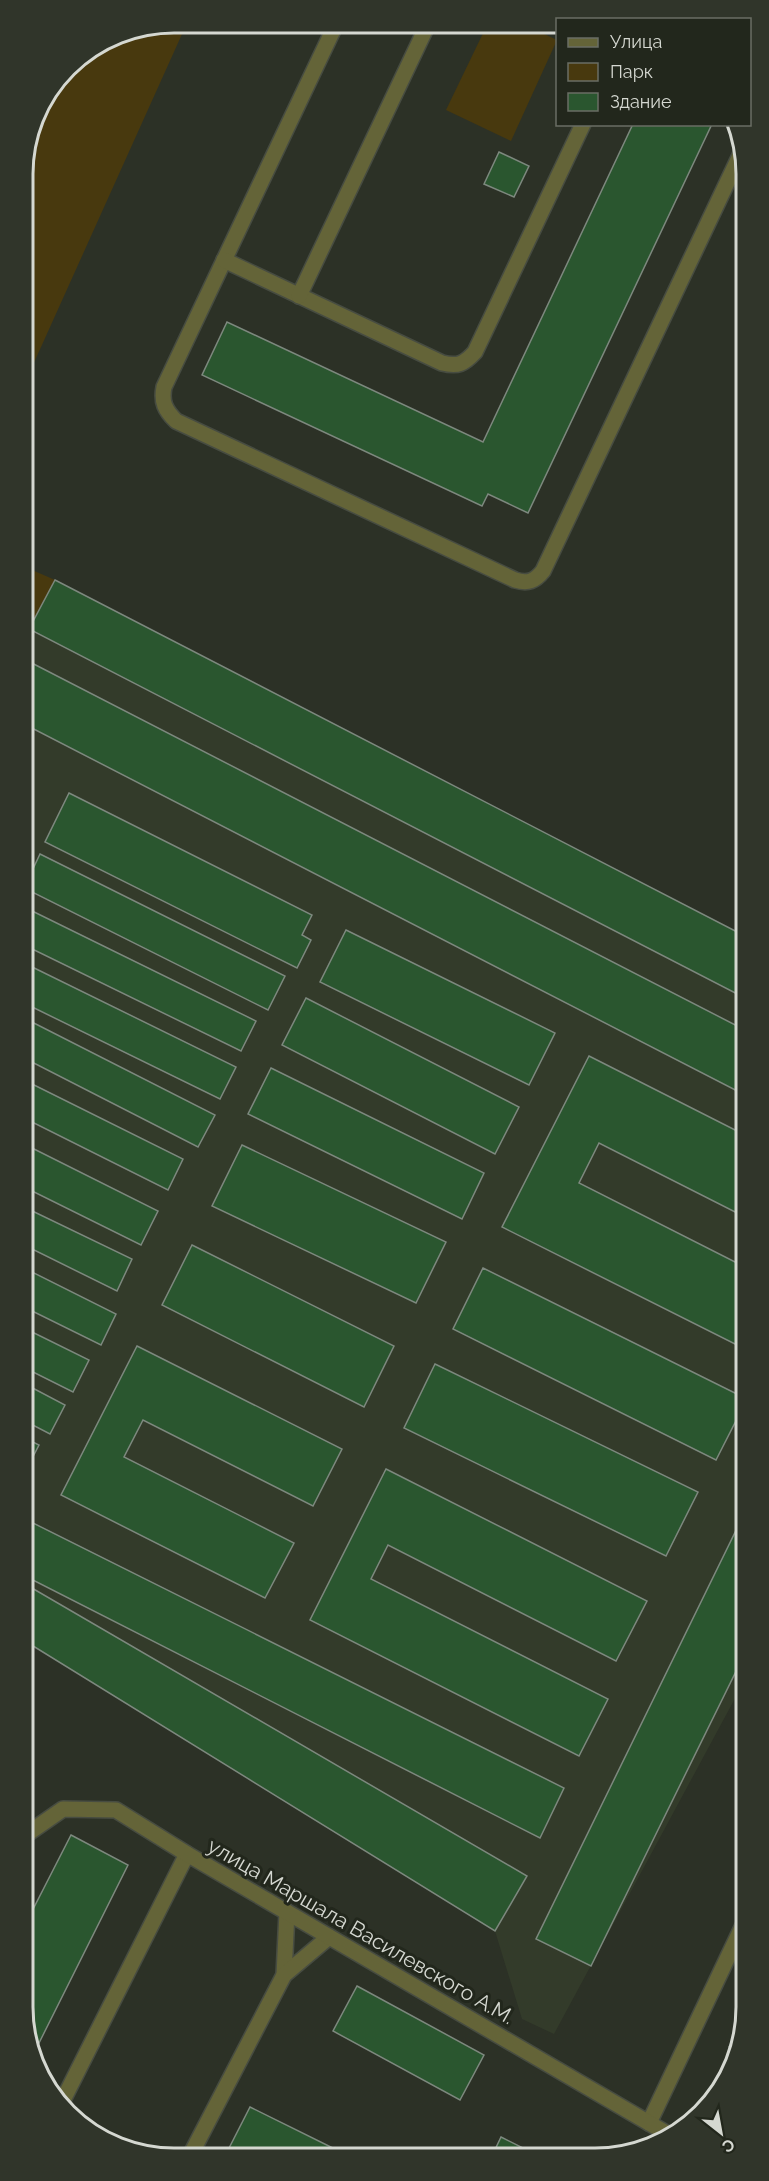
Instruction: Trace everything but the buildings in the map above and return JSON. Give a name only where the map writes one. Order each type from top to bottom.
[{"type":"street","points":[[332,33],[164,387],[162,398],[166,410],[176,421],[524,583],[536,579],[543,571],[736,165]]},
{"type":"street","points":[[300,296],[424,33]]},
{"type":"street","points":[[224,260],[454,367],[466,362],[475,352],[581,126]]},
{"type":"street","name":"улица Маршала Василевского А.М.","points":[[33,1830],[63,1809],[116,1810],[187,1854],[662,2131]]},
{"type":"street","points":[[65,2096],[187,1854]]},
{"type":"street","points":[[284,1975],[287,1912]]},
{"type":"street","points":[[194,2148],[284,1975],[329,1937]]},
{"type":"street","points":[[649,2123],[736,1940]]},
{"type":"shaded area","points":[[55,580],[736,931],[736,1697],[554,2034],[522,2019],[495,1931],[33,1646],[33,621]]},
{"type":"green space","points":[[164,33],[182,33],[33,365],[33,164],[44,120],[52,103],[68,81],[95,57],[128,40]]},
{"type":"green space","points":[[483,33],[542,33],[556,40],[511,141],[446,110]]},
{"type":"green space","points":[[33,570],[55,580],[33,621]]}]
